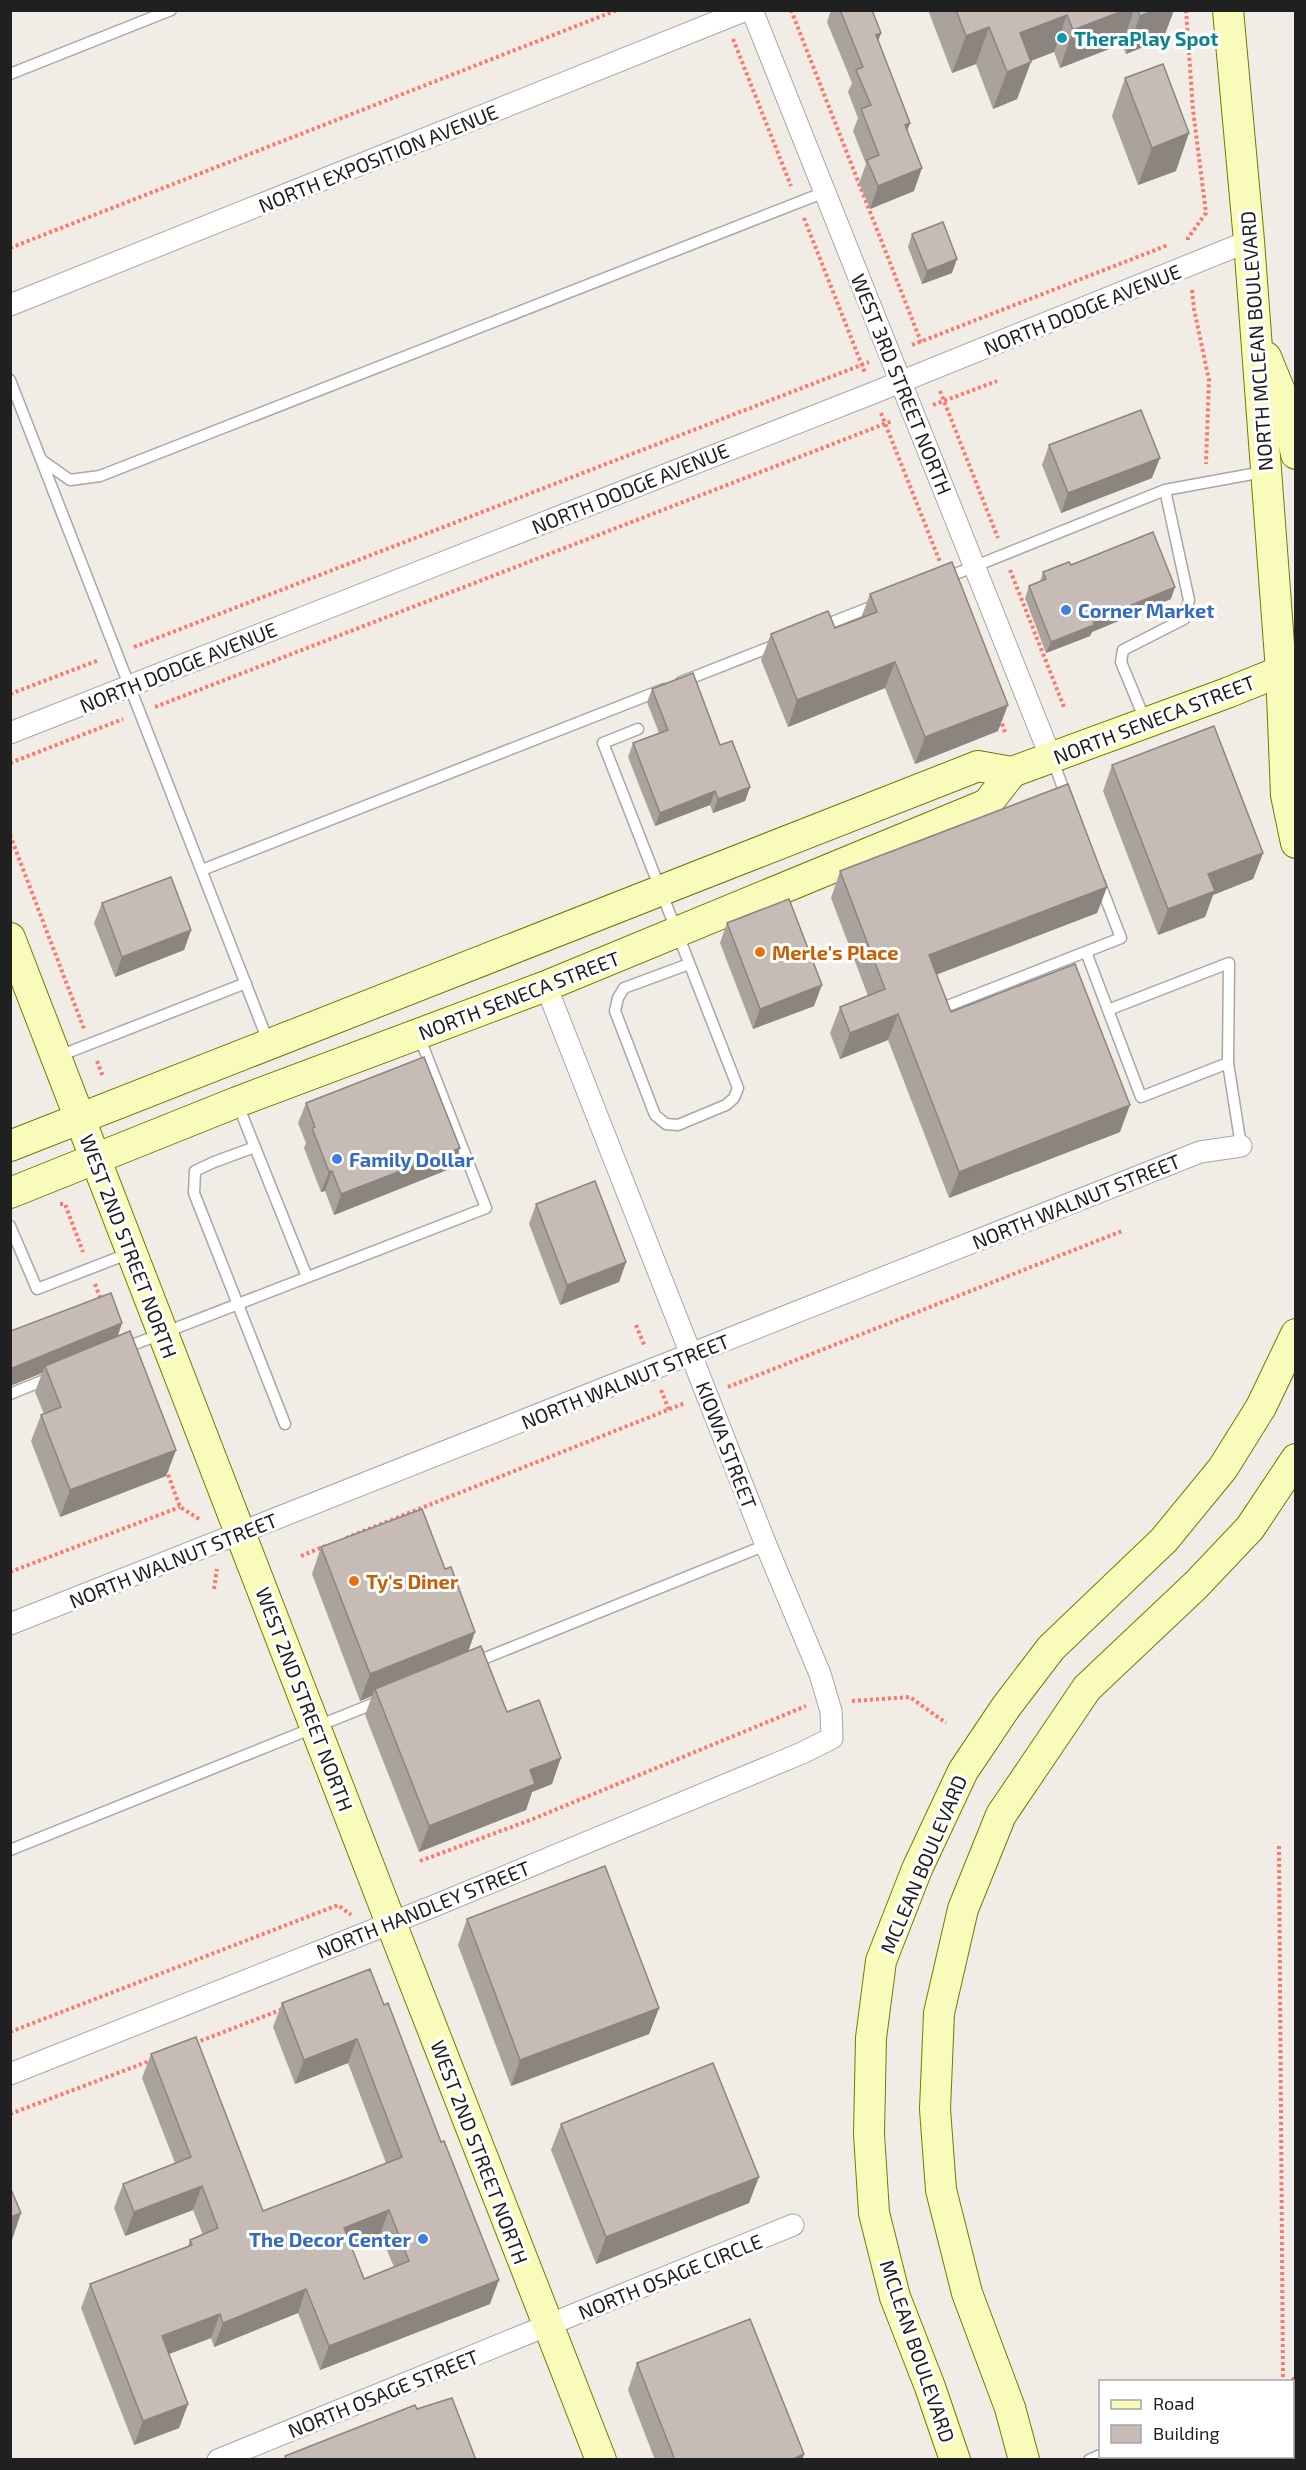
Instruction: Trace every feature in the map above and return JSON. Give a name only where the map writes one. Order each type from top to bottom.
[{"type":"main road","name":"NORTH MCLEAN BOULEVARD","points":[[1228,10],[1249,241],[1266,471],[1288,668]]},
{"type":"main road","points":[[1256,335],[1285,403],[1296,454]]},
{"type":"main road","points":[[1288,668],[1296,709]]},
{"type":"main road","points":[[1288,668],[1286,795],[1296,843]]},
{"type":"main road","name":"NORTH SENECA STREET","points":[[10,1146],[978,766],[1012,772],[1288,668]]},
{"type":"main road","name":"NORTH SENECA STREET","points":[[10,1193],[237,1102],[546,986],[987,804],[1012,772]]},
{"type":"main road","name":"WEST 2ND STREET NORTH","points":[[12,945],[601,2460]]},
{"type":"main road","name":"MCLEAN BOULEVARD","points":[[955,2460],[895,2297],[874,2213],[868,2134],[870,2038],[881,1961],[916,1869],[963,1771],[1005,1707],[1051,1647],[1164,1540],[1223,1468],[1261,1407],[1296,1334]]},
{"type":"main road","points":[[1024,2460],[1010,2408],[967,2293],[940,2190],[935,2109],[939,2013],[963,1910],[1001,1815],[1087,1688],[1197,1585],[1250,1528],[1296,1459]]},
{"type":"street","name":"NORTH EXPOSITION AVENUE","points":[[10,305],[746,10]]},
{"type":"street","name":"WEST 3RD STREET NORTH","points":[[752,10],[1052,758]]},
{"type":"street","name":"NORTH DODGE AVENUE","points":[[10,733],[901,382],[1249,241]]},
{"type":"street","name":"KIOWA STREET","points":[[546,986],[766,1545],[820,1674],[829,1704],[832,1738]]},
{"type":"street","name":"NORTH WALNUT STREET","points":[[10,1624],[1200,1152],[1241,1146]]},
{"type":"street","name":"NORTH HANDLEY STREET","points":[[10,2074],[391,1923],[802,1753],[832,1738]]},
{"type":"street","name":"NORTH OSAGE CIRCLE","points":[[548,2326],[793,2226]]},
{"type":"street","name":"NORTH OSAGE STREET","points":[[218,2460],[548,2326]]},
{"type":"lane","points":[[10,74],[171,10]]},
{"type":"lane","points":[[43,460],[70,480],[100,476],[825,192]]},
{"type":"lane","points":[[10,380],[270,1044]]},
{"type":"lane","points":[[935,582],[1166,490],[1266,471]]},
{"type":"lane","points":[[1146,722],[1121,663],[1123,650],[1184,619],[1189,600],[1166,490]]},
{"type":"lane","points":[[813,630],[890,600]]},
{"type":"lane","points":[[202,870],[790,639]]},
{"type":"lane","points":[[638,729],[603,743],[738,1088],[735,1098],[726,1105],[678,1125],[666,1124],[655,1115],[615,1011],[618,998],[624,988],[689,964]]},
{"type":"lane","points":[[1052,758],[1072,812]]},
{"type":"lane","points":[[950,1005],[1121,939],[1093,865]]},
{"type":"lane","points":[[1086,952],[1141,1097],[1228,1063]]},
{"type":"lane","points":[[1108,1010],[1229,963],[1228,1063],[1241,1146]]},
{"type":"lane","points":[[57,1057],[246,983]]},
{"type":"lane","points":[[110,1354],[486,1208],[418,1035]]},
{"type":"lane","points":[[237,1102],[307,1277]]},
{"type":"lane","points":[[255,1147],[195,1171],[194,1193],[285,1424]]},
{"type":"lane","points":[[10,1226],[38,1289],[132,1252]]},
{"type":"lane","points":[[10,1394],[66,1372]]},
{"type":"lane","points":[[458,1669],[766,1545]]},
{"type":"lane","points":[[10,1850],[392,1696]]},
{"type":"path","points":[[10,248],[617,10]]},
{"type":"path","points":[[1180,241],[1188,238]]},
{"type":"path","points":[[10,694],[1171,244]]},
{"type":"path","points":[[10,763],[996,381]]},
{"type":"path","points":[[10,835],[103,1077]]},
{"type":"path","points":[[10,1572],[180,1507]]},
{"type":"path","points":[[214,1589],[217,1569]]},
{"type":"path","points":[[420,1861],[533,1819],[803,1707],[910,1697],[946,1723]]},
{"type":"path","points":[[1279,1846],[1285,2380]]},
{"type":"path","points":[[10,2032],[338,1905],[352,1916]]},
{"type":"path","points":[[185,2047],[294,2005]]},
{"type":"path","points":[[10,2114],[152,2060]]},
{"type":"building","points":[[840,10],[872,10],[881,33],[876,35],[910,123],[905,125],[922,168],[878,186],[867,160],[879,155],[861,109],[871,105],[856,70],[863,67]]},
{"type":"building","points":[[956,10],[1125,10],[1073,30],[1067,15],[1020,33],[1031,62],[1007,72],[989,27],[966,36]]},
{"type":"building","points":[[1137,10],[1155,10],[1140,16]]},
{"type":"building","points":[[1163,64],[1189,133],[1152,148],[1125,78]]},
{"type":"building","points":[[943,222],[957,259],[927,271],[912,234]]},
{"type":"building","points":[[1141,410],[1160,458],[1068,493],[1049,445]]},
{"type":"building","points":[[1153,532],[1175,587],[1093,621],[1094,625],[1051,642],[1029,586],[1046,579],[1043,572],[1069,562],[1071,565]]},
{"type":"building","points":[[952,562],[1008,705],[925,737],[895,662],[797,700],[771,634],[828,611],[835,628],[877,612],[870,594]]},
{"type":"building","points":[[693,673],[720,745],[732,741],[750,787],[718,799],[715,791],[660,813],[633,743],[668,730],[652,689]]},
{"type":"building","points":[[1214,726],[1263,853],[1208,874],[1215,891],[1168,909],[1112,765]]},
{"type":"building","points":[[1068,784],[1107,887],[929,955],[951,1012],[1075,964],[1130,1105],[959,1172],[898,1014],[850,1033],[840,1007],[885,989],[840,871]]},
{"type":"building","points":[[171,877],[191,930],[122,957],[102,903]]},
{"type":"building","points":[[789,899],[822,985],[760,1009],[727,923]]},
{"type":"building","points":[[424,1057],[460,1148],[341,1194],[332,1171],[329,1172],[312,1128],[315,1127],[306,1103]]},
{"type":"building","points":[[595,1181],[626,1262],[567,1285],[536,1204]]},
{"type":"building","points":[[111,1293],[122,1323],[10,1369],[10,1330]]},
{"type":"building","points":[[130,1331],[176,1450],[70,1490],[41,1415],[61,1407],[45,1366]]},
{"type":"building","points":[[422,1509],[445,1569],[451,1567],[475,1632],[370,1674],[321,1547]]},
{"type":"building","points":[[481,1646],[507,1712],[539,1700],[561,1758],[530,1770],[535,1784],[429,1826],[375,1689]]},
{"type":"building","points":[[605,1866],[659,2008],[520,2060],[467,1919]]},
{"type":"building","points":[[370,1969],[384,2005],[388,2003],[441,2142],[444,2141],[499,2280],[329,2346],[306,2289],[223,2323],[220,2314],[162,2336],[188,2404],[143,2421],[90,2284],[192,2245],[190,2240],[218,2228],[202,2186],[134,2212],[123,2184],[191,2157],[151,2054],[196,2037],[263,2211],[402,2157],[357,2039],[304,2060],[282,2003]],"holes":[[[389,2210],[409,2261],[364,2279],[344,2228]]]},
{"type":"building","points":[[713,2063],[759,2177],[606,2237],[561,2124]]},
{"type":"building","points":[[10,2187],[21,2213],[10,2217]]},
{"type":"building","points":[[750,2319],[804,2454],[791,2460],[675,2460],[637,2363]]},
{"type":"building","points":[[452,2398],[476,2460],[286,2460],[285,2456],[415,2405],[417,2409]]},
{"type":"place","name":"TheraPlay Spot","points":[[1062,38]]},
{"type":"place","name":"Corner Market","points":[[1066,610]]},
{"type":"place","name":"Merle's Place","points":[[760,952]]},
{"type":"place","name":"Family Dollar","points":[[337,1159]]},
{"type":"place","name":"Ty's Diner","points":[[354,1581]]},
{"type":"place","name":"The Decor Center","points":[[423,2239]]}]
